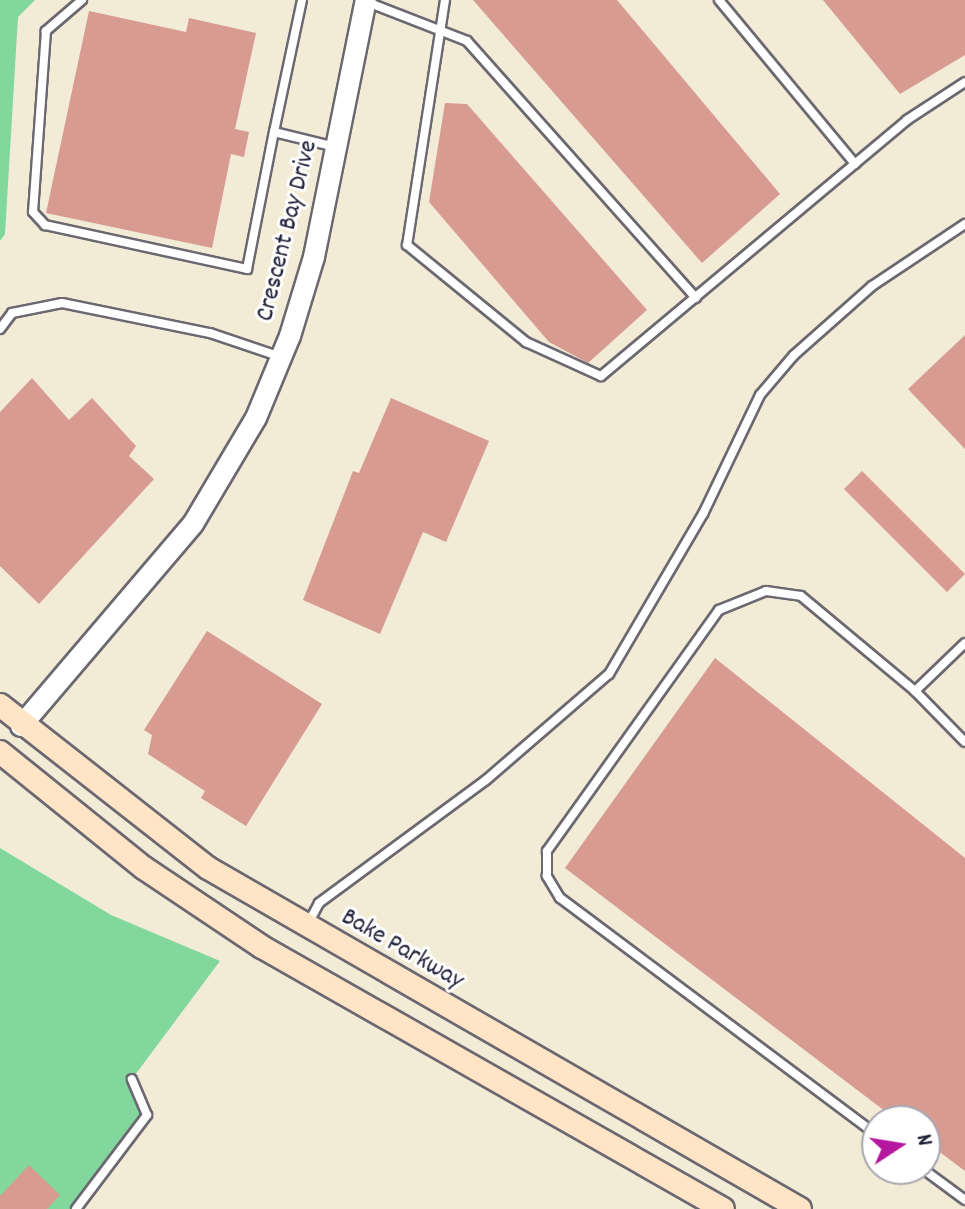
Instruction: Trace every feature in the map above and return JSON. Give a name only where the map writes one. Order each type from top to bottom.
[{"type":"main road","name":"Bake Parkway","points":[[0,705],[10,724],[208,868],[800,1209]]},
{"type":"main road","points":[[0,752],[144,868],[262,947],[723,1209]]},
{"type":"street","name":"Crescent Bay Drive","points":[[10,724],[193,524],[256,418],[282,357],[314,257],[363,0]]},
{"type":"lane","points":[[82,0],[46,31],[33,212],[45,225],[247,269],[302,0]]},
{"type":"lane","points":[[363,0],[438,33],[467,41],[696,298]]},
{"type":"lane","points":[[445,0],[407,245],[526,342],[601,376],[907,120],[965,82]]},
{"type":"lane","points":[[719,0],[855,164]]},
{"type":"lane","points":[[274,132],[336,147]]},
{"type":"lane","points":[[306,926],[319,903],[486,780],[609,674],[703,514],[760,395],[794,355],[872,286],[965,224]]},
{"type":"lane","points":[[0,329],[12,313],[62,303],[210,333],[282,357]]},
{"type":"lane","points":[[861,1123],[560,898],[547,876],[547,851],[719,610],[766,591],[801,596],[915,691],[965,742]]},
{"type":"lane","points":[[915,691],[965,643]]},
{"type":"lane","points":[[76,1209],[147,1115],[132,1079]]},
{"type":"lane","points":[[941,1182],[965,1200]]},
{"type":"green space","points":[[0,0],[35,0],[18,17],[5,234],[0,241]]},
{"type":"green space","points":[[0,848],[111,915],[220,961],[132,1079],[146,1104],[143,1124],[83,1200],[83,1209],[0,1209]]},
{"type":"building","points":[[473,0],[617,0],[780,194],[702,263]]},
{"type":"building","points":[[823,0],[965,0],[965,55],[900,94]]},
{"type":"building","points":[[89,11],[186,32],[189,18],[256,33],[235,129],[249,132],[244,157],[231,154],[212,248],[46,213]]},
{"type":"building","points":[[445,103],[467,104],[647,310],[588,363],[549,342],[429,202]]},
{"type":"building","points":[[965,335],[965,449],[908,389]]},
{"type":"building","points":[[32,378],[69,420],[92,398],[136,446],[129,456],[154,479],[39,604],[0,566],[0,412]]},
{"type":"building","points":[[391,398],[489,441],[446,542],[423,532],[380,634],[303,600],[353,471],[359,473]]},
{"type":"building","points":[[862,471],[965,574],[947,592],[844,489]]},
{"type":"building","points":[[207,631],[322,704],[246,826],[201,798],[205,791],[148,754],[152,735],[144,730]]},
{"type":"building","points":[[715,658],[965,858],[965,1171],[941,1153],[941,1105],[877,1105],[565,868]]},
{"type":"building","points":[[29,1165],[60,1195],[47,1209],[0,1209],[0,1196]]}]
